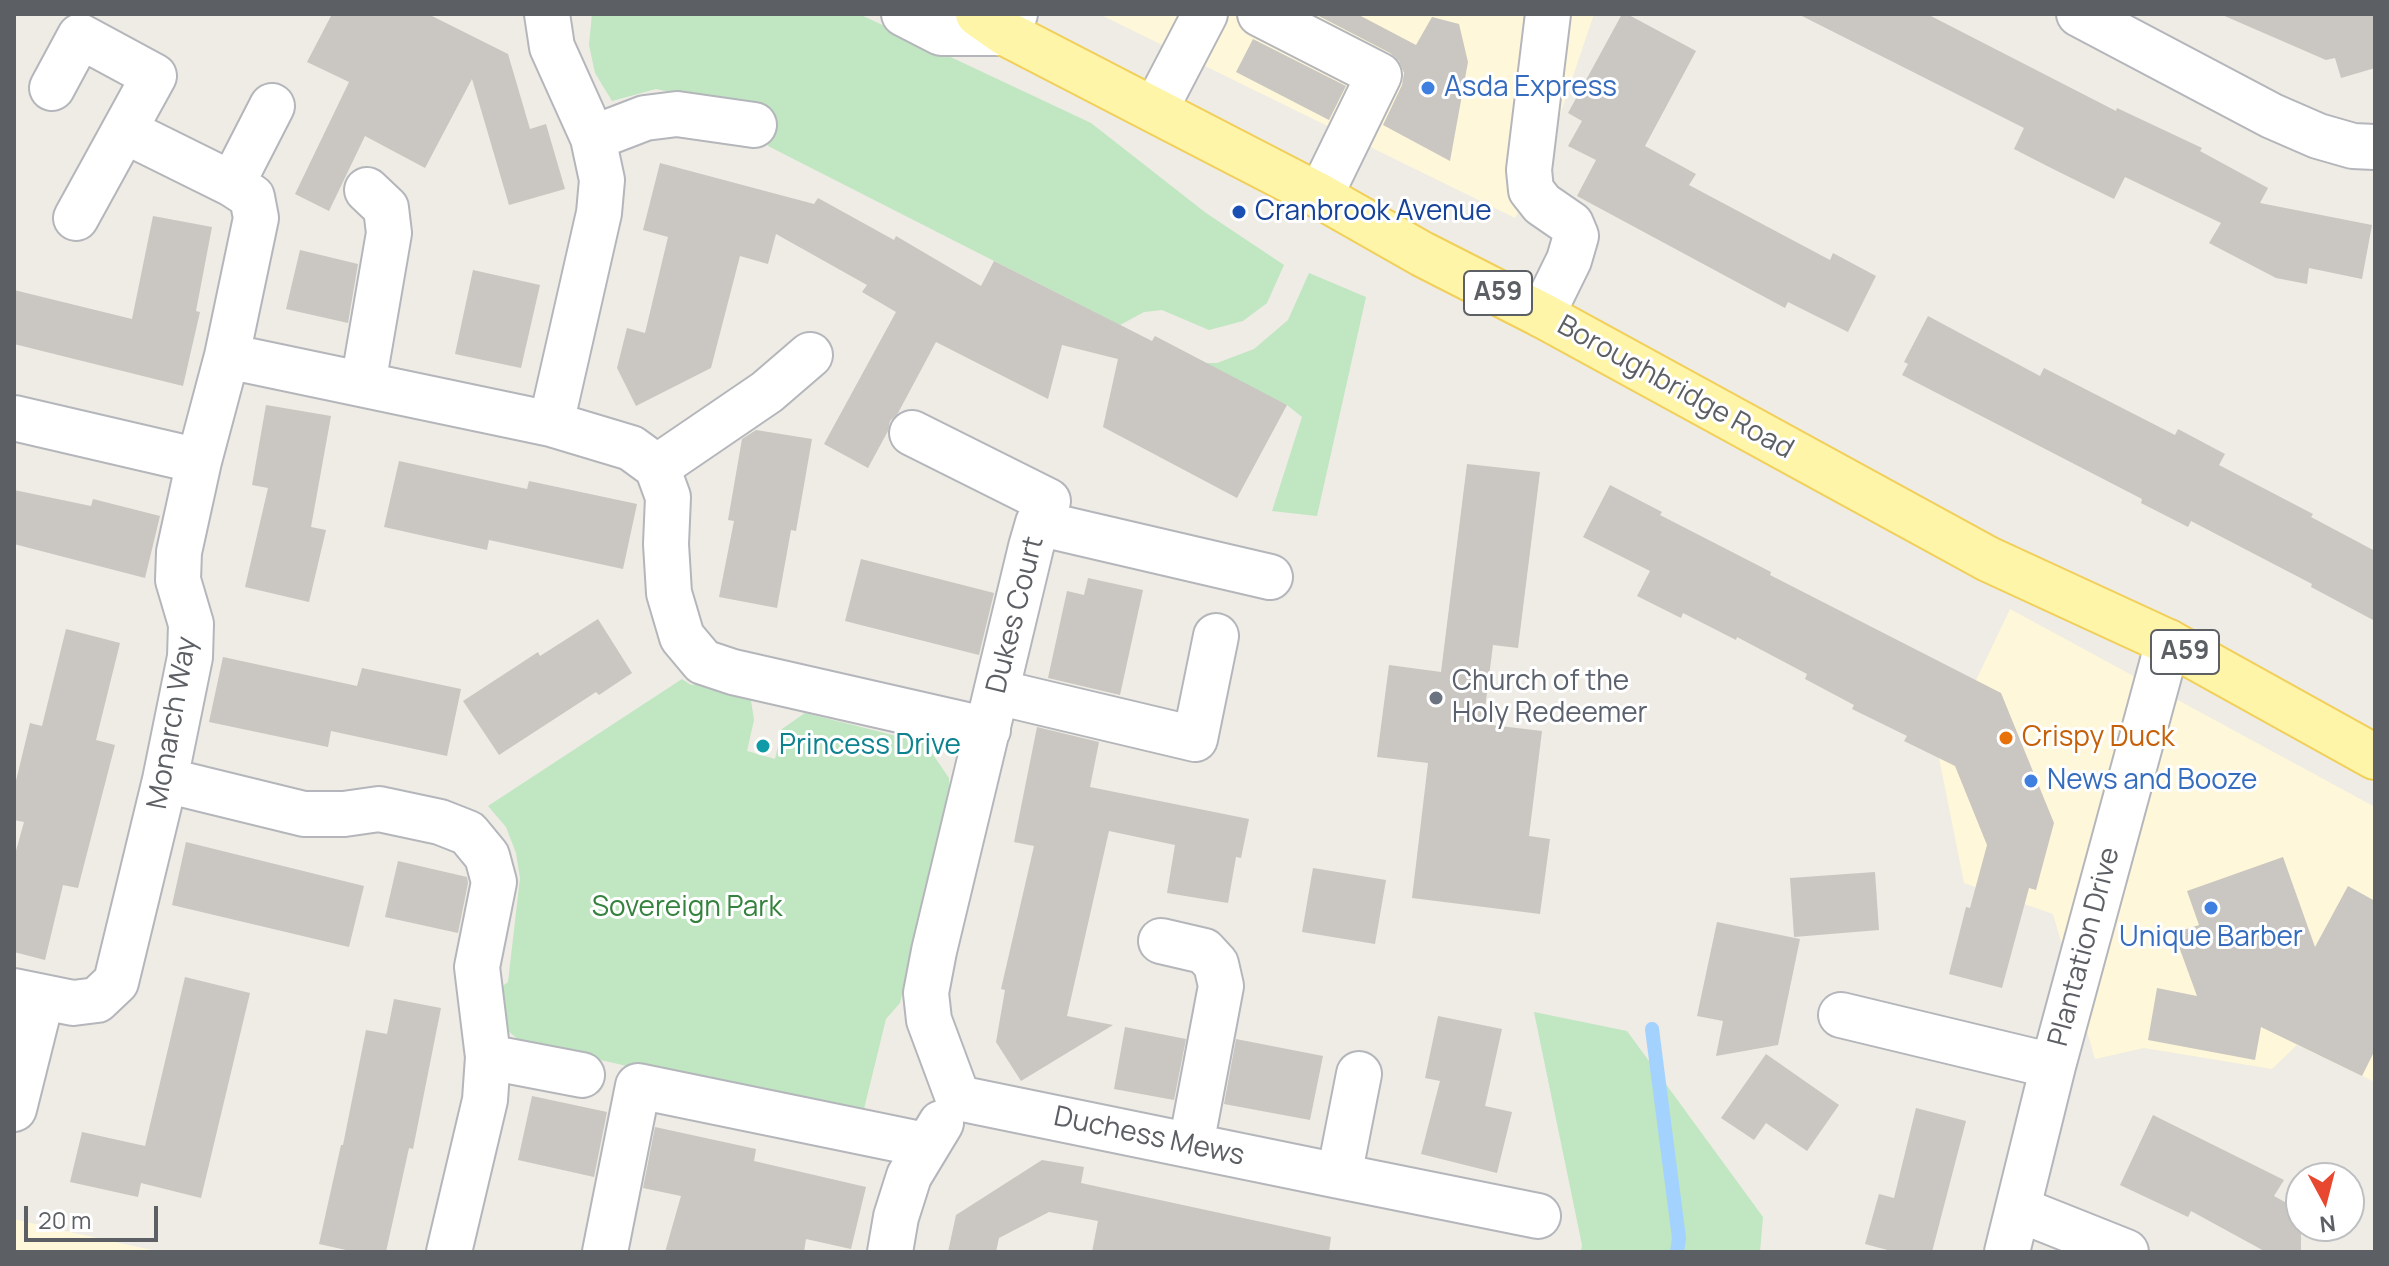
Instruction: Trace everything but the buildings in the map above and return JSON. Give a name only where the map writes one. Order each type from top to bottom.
[{"type":"main road","name":"Boroughbridge Road","points":[[999,20],[1155,110],[1542,315],[1988,559],[2168,642],[2375,757]]},
{"type":"street","points":[[547,14],[552,47],[593,138],[602,180],[599,213],[551,424]]},
{"type":"street","points":[[904,14],[941,33],[999,20]]},
{"type":"street","points":[[1155,110],[1205,14]]},
{"type":"street","points":[[1260,14],[1379,75],[1320,196]]},
{"type":"street","points":[[1542,315],[1574,249],[1576,236],[1571,224],[1542,204],[1531,190],[1529,170],[1548,14]]},
{"type":"street","points":[[2079,14],[2295,126],[2353,146],[2375,147]]},
{"type":"street","points":[[52,88],[80,36],[154,76],[76,218]]},
{"type":"street","points":[[232,184],[272,106]]},
{"type":"street","points":[[593,138],[645,118],[677,114],[754,125]]},
{"type":"street","name":"Monarch Way","points":[[28,994],[73,1003],[97,1000],[116,982],[165,780],[190,657],[191,624],[178,580],[178,566],[199,461],[227,356],[256,218],[252,197],[125,131]]},
{"type":"street","points":[[363,384],[389,233],[386,208],[367,190]]},
{"type":"street","points":[[657,467],[767,392],[810,355]]},
{"type":"street","points":[[227,356],[551,424],[631,448],[657,467],[668,497],[666,544],[669,593],[682,637],[703,662],[733,672],[1195,739],[1216,636]]},
{"type":"street","points":[[14,418],[199,461]]},
{"type":"street","points":[[912,433],[1043,512],[1270,577]]},
{"type":"street","name":"Dukes Court","points":[[993,711],[1043,512]]},
{"type":"street","name":"Plantation Drive","points":[[2007,1252],[2053,1066],[2168,642]]},
{"type":"street","points":[[890,1252],[896,1217],[909,1176],[925,1145],[958,1098],[929,1020],[926,993],[993,711]]},
{"type":"street","points":[[165,780],[304,814],[344,814],[379,809],[440,822],[468,833],[487,856],[494,882],[477,967],[488,1057],[485,1100],[449,1252]]},
{"type":"street","points":[[1161,941],[1204,951],[1216,964],[1221,986],[1191,1145]]},
{"type":"street","points":[[14,1109],[28,994]]},
{"type":"street","points":[[1841,1015],[2053,1066]]},
{"type":"street","points":[[488,1057],[582,1075]]},
{"type":"street","points":[[1339,1176],[1359,1074]]},
{"type":"street","points":[[605,1252],[638,1086],[925,1145]]},
{"type":"street","name":"Duchess Mews","points":[[958,1098],[1538,1216]]},
{"type":"street","points":[[2018,1209],[2126,1252]]},
{"type":"shaded area","points":[[1099,14],[1594,14],[1544,162],[1515,218]]},
{"type":"shaded area","points":[[2010,609],[2375,807],[2375,1082],[2297,1045],[2272,1069],[2144,1048],[2095,1059],[2053,914],[1964,883],[1939,758]]},
{"type":"shaded area","points":[[14,1219],[43,1226],[161,1252],[14,1252]]},
{"type":"green space","points":[[592,14],[859,14],[1091,123],[1206,213],[1284,265],[1267,303],[1243,321],[1209,330],[1162,310],[1144,312],[1120,325],[768,146],[775,114],[656,89],[612,101],[595,73],[589,45]]},
{"type":"green space","points":[[1309,273],[1366,297],[1317,516],[1272,511],[1302,417],[1287,405],[1200,363],[1217,363],[1254,349],[1288,320]]},
{"type":"green space","name":"Sovereign Park","points":[[682,679],[691,685],[703,683],[750,694],[754,720],[747,751],[775,759],[782,729],[805,713],[925,743],[949,778],[949,800],[900,1003],[886,1019],[861,1121],[520,1041],[501,1025],[495,992],[508,982],[520,878],[516,853],[506,827],[488,806]]},
{"type":"green space","points":[[1534,1012],[1627,1031],[1763,1217],[1760,1252],[1581,1252]]},
{"type":"waterway","points":[[1652,1029],[1679,1238],[1677,1252]]},
{"type":"place","name":"Asda Express","points":[[1428,88]]},
{"type":"place","name":"Cranbrook Avenue","points":[[1239,212]]},
{"type":"place","name":"Church of the Holy Redeemer","points":[[1436,698]]},
{"type":"place","name":"Crispy Duck","points":[[2006,738]]},
{"type":"place","name":"Princess Drive","points":[[763,746]]},
{"type":"place","name":"News and Booze","points":[[2031,781]]},
{"type":"place","name":"Unique Barber","points":[[2211,908]]}]
